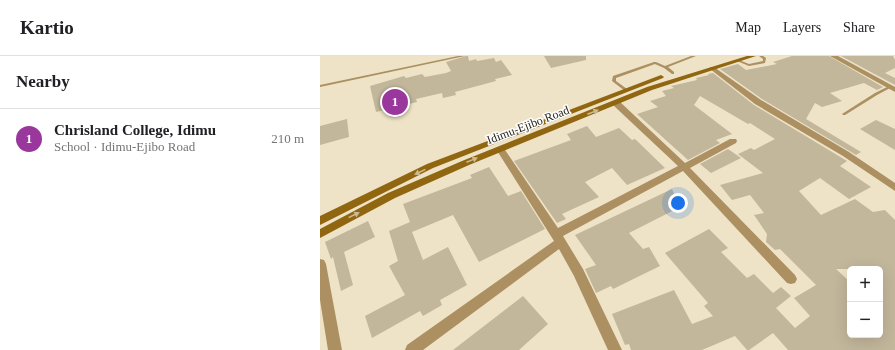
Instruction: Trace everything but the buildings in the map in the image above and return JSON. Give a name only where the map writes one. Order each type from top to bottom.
[{"type":"main road","name":"Idimu-Ejibo Road","points":[[320,221],[430,166],[626,90],[673,73],[735,58],[753,56]]},
{"type":"main road","name":"Idimu-Ejibo Road","points":[[320,234],[347,218],[435,175],[616,103],[632,95],[712,68],[735,58]]},
{"type":"street","points":[[833,56],[892,88]]},
{"type":"street","points":[[712,68],[758,102],[846,154],[895,188]]},
{"type":"street","points":[[616,103],[683,166],[791,279]]},
{"type":"street","points":[[412,350],[559,238],[683,166],[732,141]]},
{"type":"street","points":[[500,149],[559,238],[579,273],[615,350]]},
{"type":"street","points":[[320,264],[335,350]]},
{"type":"lane","points":[[320,86],[463,56]]},
{"type":"lane","points":[[665,67],[694,56]]},
{"type":"lane","points":[[735,58],[749,65],[764,62],[765,59],[761,56]]},
{"type":"lane","points":[[626,90],[614,81],[614,77],[655,63],[665,67],[673,73]]},
{"type":"lane","points":[[844,114],[876,94],[892,88]]},
{"type":"place","name":"Chrisland College, Idimu","points":[[395,102]]}]
